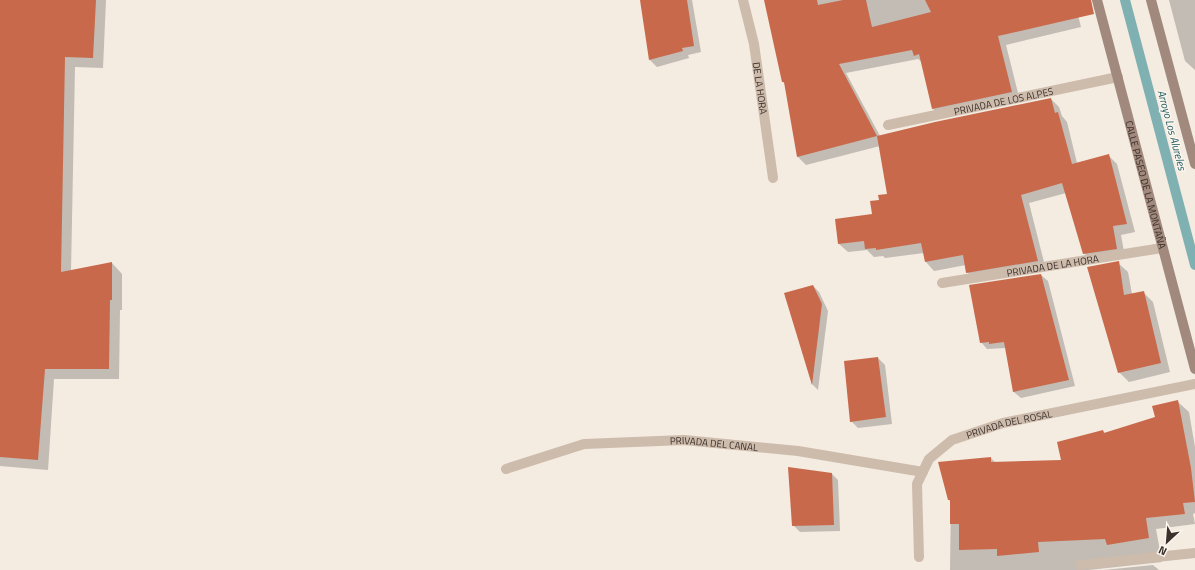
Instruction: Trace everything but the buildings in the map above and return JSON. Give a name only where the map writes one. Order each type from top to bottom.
[{"type":"main road","name":"CALLE PASEO DE LA MONTAÑA","points":[[1097,0],[1195,369]]},
{"type":"main road","points":[[1151,0],[1195,164]]},
{"type":"street","name":"DE LA HORA","points":[[743,0],[754,44],[773,178]]},
{"type":"street","name":"PRIVADA DE LOS ALPES","points":[[888,125],[1118,77]]},
{"type":"street","name":"PRIVADA DE LA HORA","points":[[942,283],[1162,248]]},
{"type":"street","name":"PRIVADA DEL ROSAL","points":[[919,557],[918,484],[930,459],[952,440],[1003,422],[1195,384]]},
{"type":"street","name":"PRIVADA DEL CANAL","points":[[506,469],[584,444],[684,440],[798,451],[923,472]]},
{"type":"street","points":[[1080,565],[1195,553]]},
{"type":"waterway","name":"Arroyo Los Alureles","points":[[1125,0],[1195,265]]}]
